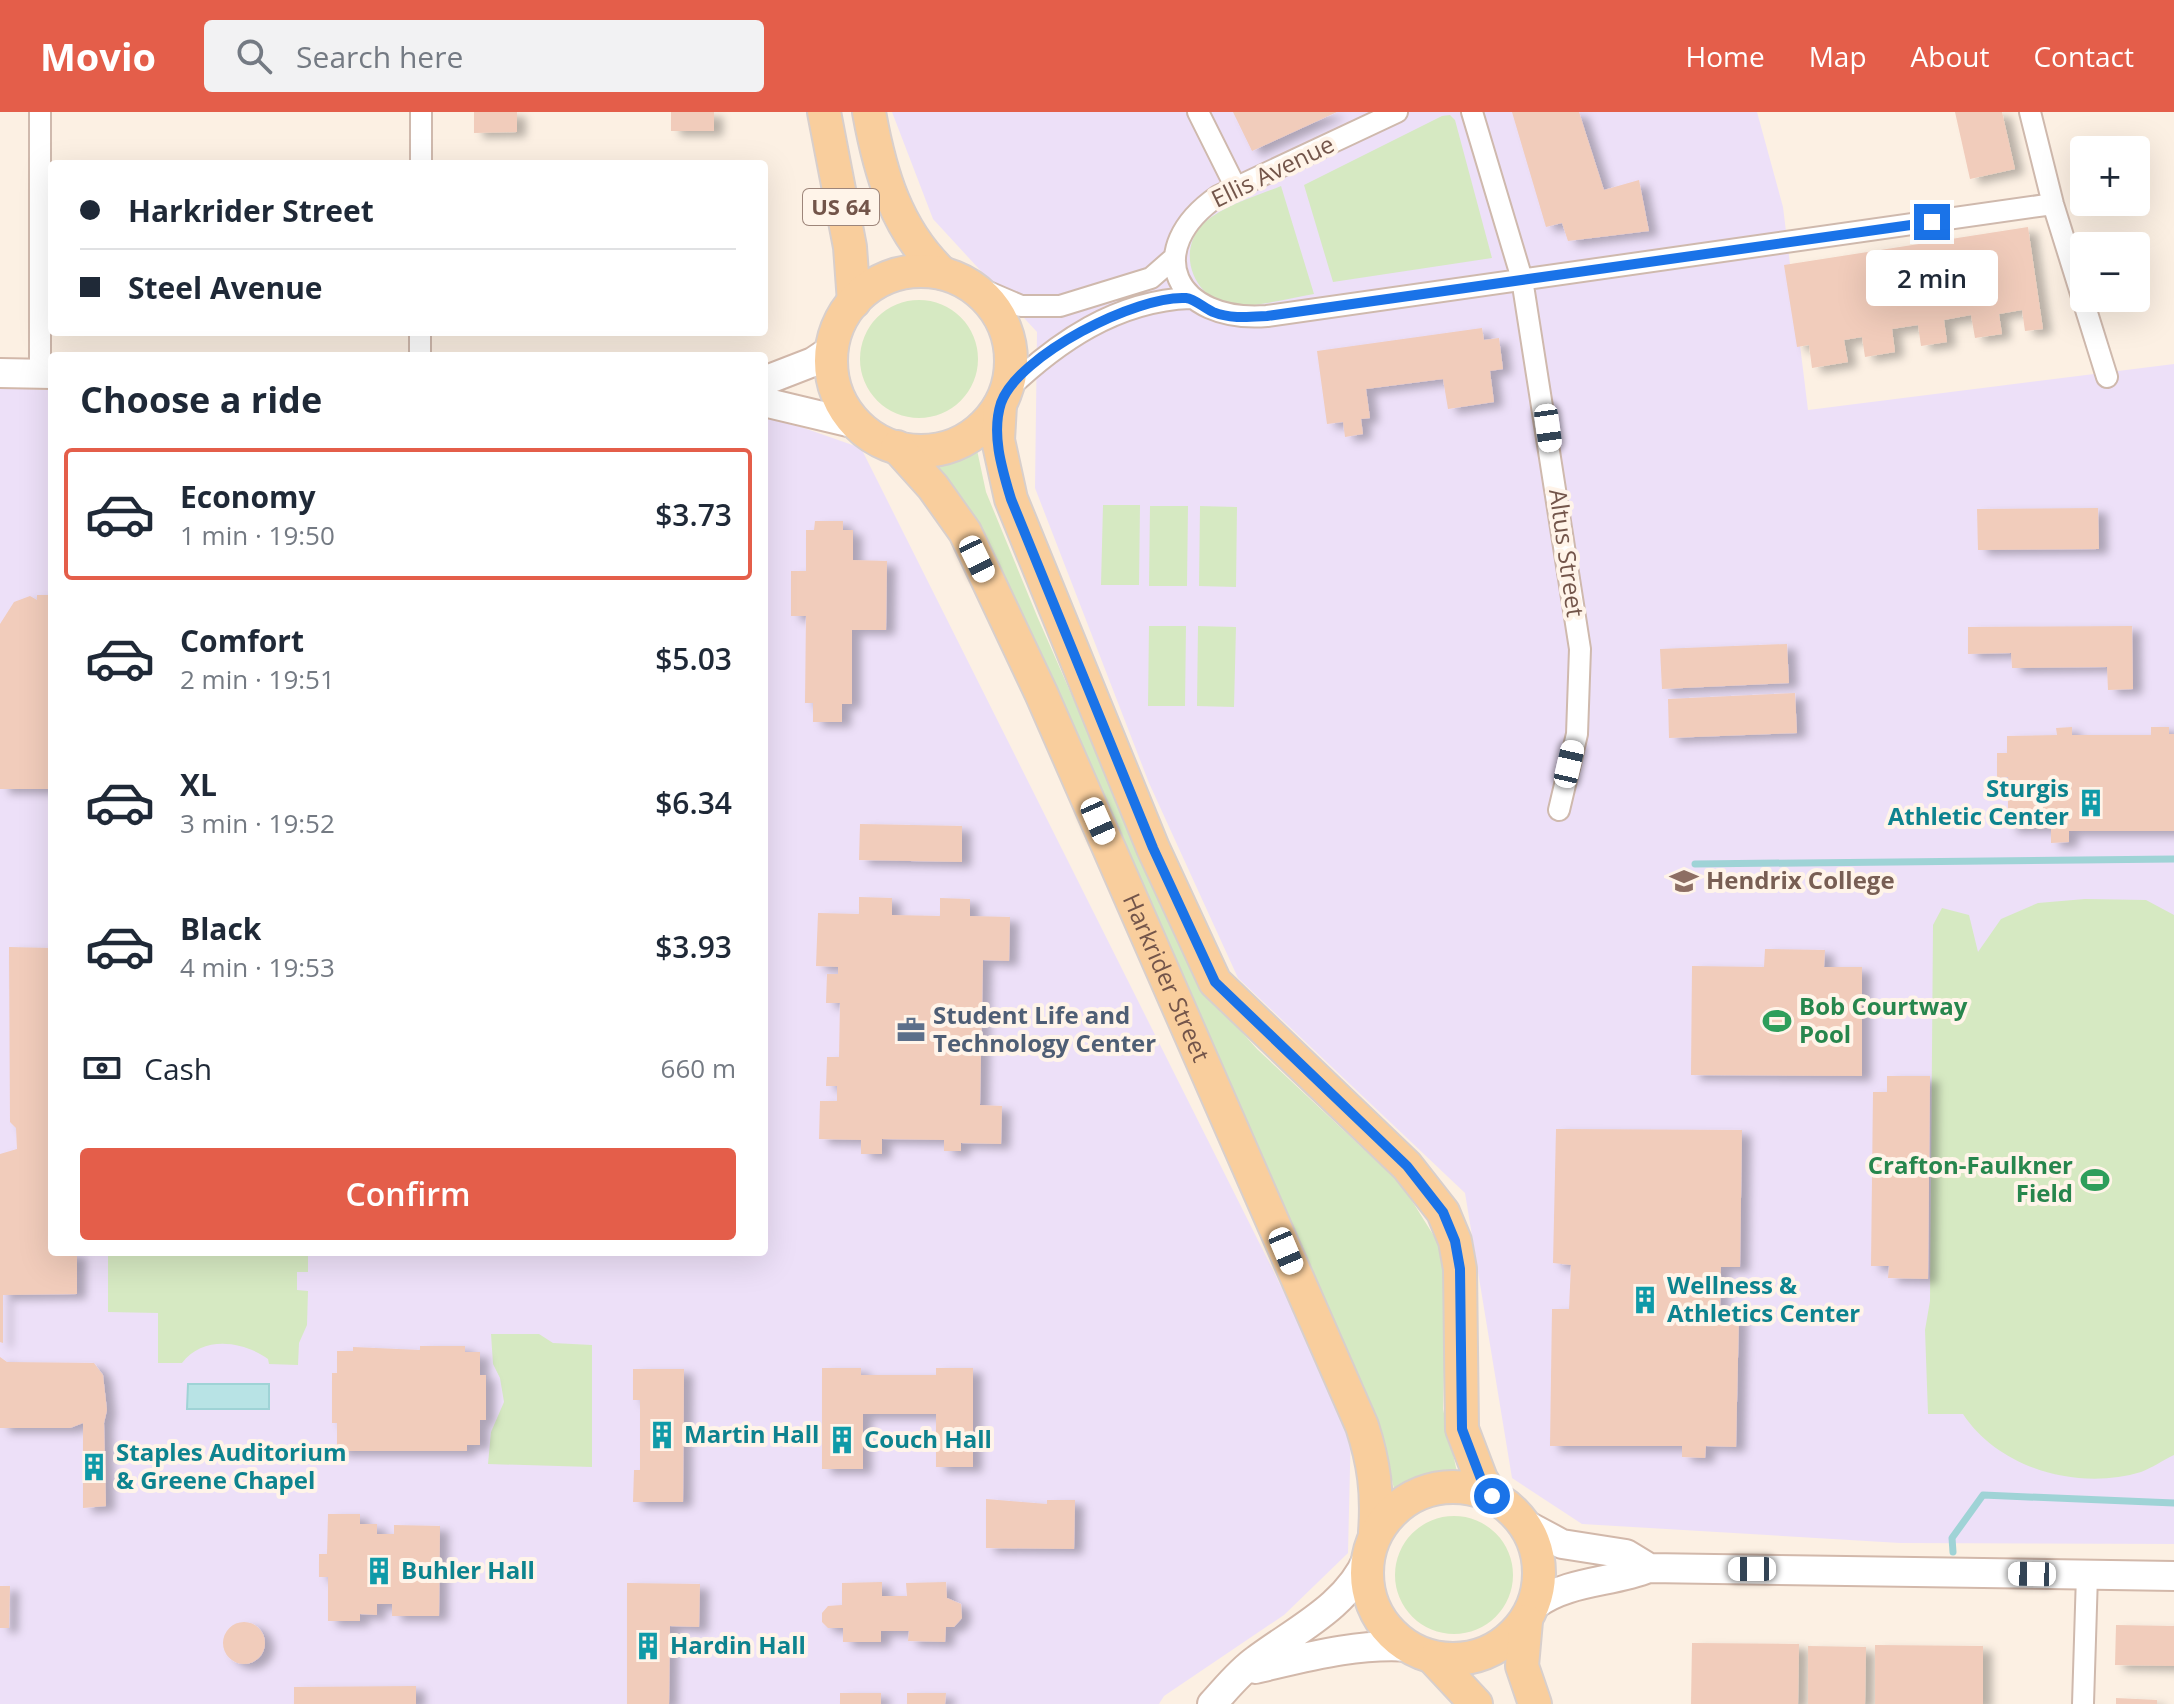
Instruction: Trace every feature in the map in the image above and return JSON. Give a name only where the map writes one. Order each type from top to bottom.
[{"type":"main road","name":"US 64","points":[[824,112],[850,247],[854,302]]},
{"type":"main road","name":"US 64","points":[[869,112],[887,189],[903,225],[926,258],[953,278]]},
{"type":"main road","points":[[918,271],[953,278],[986,298],[1001,319],[1010,344],[1011,370],[1003,398],[966,438],[939,449],[897,447],[856,424],[842,403],[833,379],[831,350],[837,327],[863,292],[889,277],[918,271]]},
{"type":"main road","name":"Harkrider Street","points":[[1003,398],[998,440],[1011,499],[1147,834],[1215,982],[1407,1166],[1443,1212],[1455,1241],[1460,1269],[1462,1429],[1481,1479],[1492,1496]]},
{"type":"main road","name":"Harkrider Street","points":[[897,447],[933,487],[965,532],[1115,858],[1362,1426],[1374,1462],[1378,1494],[1372,1544]]},
{"type":"main road","points":[[1476,1704],[1422,1653],[1390,1632],[1375,1611],[1369,1587],[1372,1544],[1389,1513],[1415,1496],[1455,1488],[1476,1489],[1492,1496],[1521,1522],[1533,1543],[1540,1568],[1522,1666],[1535,1704]]},
{"type":"main road","points":[[1422,1653],[1481,1655],[1499,1646],[1531,1613]]},
{"type":"street","points":[[0,373],[46,374],[40,112]]},
{"type":"street","points":[[421,112],[421,160]]},
{"type":"street","points":[[1198,112],[1236,188]]},
{"type":"street","name":"Ellis Avenue","points":[[1175,257],[1180,237],[1193,217],[1218,196],[1397,112]]},
{"type":"street","name":"Altus Street","points":[[1472,112],[1522,279],[1580,649],[1577,734],[1559,810]]},
{"type":"street","points":[[2030,112],[2053,204],[2107,377]]},
{"type":"street","points":[[953,278],[1021,306],[1060,306],[1142,282],[1175,257],[1180,280],[1190,298],[1215,313],[1253,317],[2053,204]]},
{"type":"street","points":[[1003,398],[1060,342],[1089,325],[1164,299],[1190,298]]},
{"type":"street","points":[[768,379],[813,362],[831,350]]},
{"type":"street","points":[[768,403],[856,424]]},
{"type":"street","points":[[1521,1522],[1562,1544],[1626,1554],[1649,1568]]},
{"type":"street","points":[[1212,1704],[1243,1671],[1302,1631],[1345,1593],[1361,1575],[1372,1544]]},
{"type":"street","points":[[1531,1613],[1554,1591],[1626,1578],[1649,1568],[2174,1576]]},
{"type":"street","points":[[2083,1704],[2087,1575]]},
{"type":"street","points":[[1243,1671],[1335,1651],[1387,1645],[1422,1653]]},
{"type":"shaded area","name":"Hendrix College","points":[[892,112],[1757,112],[1783,207],[1808,410],[2174,364],[2174,1544],[1900,1543],[1582,1524],[1512,1478],[1465,1193],[1238,978],[1149,783],[1035,488],[1037,332],[933,219]]},
{"type":"shaded area","points":[[0,388],[48,390],[48,1256],[768,1256],[768,415],[861,448],[1351,1426],[1348,1553],[1284,1615],[1164,1696],[1159,1704],[0,1704]]},
{"type":"green space","points":[[1450,115],[1455,120],[1492,258],[1333,282],[1304,185],[1442,116]]},
{"type":"green space","points":[[1281,186],[1314,294],[1241,306],[1213,298],[1194,276],[1190,263],[1190,249],[1195,236],[1204,223],[1221,211]]},
{"type":"green space","points":[[919,300],[942,305],[961,317],[973,336],[978,359],[973,382],[961,401],[942,413],[919,418],[896,413],[877,401],[865,382],[860,359],[865,336],[877,317],[896,305]]},
{"type":"green space","points":[[977,450],[986,492],[1037,616],[1198,983],[1257,1049],[1402,1185],[1439,1244],[1446,1292],[1443,1409],[1457,1472],[1425,1475],[1394,1489],[1385,1448],[933,466]]},
{"type":"green space","points":[[1103,505],[1140,505],[1139,585],[1101,585]]},
{"type":"green space","points":[[1150,506],[1188,506],[1187,586],[1149,586]]},
{"type":"green space","points":[[1200,506],[1237,507],[1236,587],[1199,586]]},
{"type":"green space","points":[[1149,626],[1186,626],[1185,706],[1148,706]]},
{"type":"green space","points":[[1198,626],[1236,627],[1234,707],[1197,706]]},
{"type":"green space","points":[[2085,899],[2146,900],[2174,915],[2174,1455],[2141,1472],[2092,1479],[2042,1471],[2019,1462],[1978,1433],[1963,1414],[1928,1414],[1925,1330],[1930,1301],[1933,925],[1942,908],[1969,915],[1978,952],[2001,919],[2038,903]]},
{"type":"green space","points":[[108,1256],[308,1256],[308,1272],[297,1272],[297,1290],[308,1291],[307,1325],[299,1343],[298,1365],[269,1364],[268,1359],[247,1348],[224,1344],[201,1348],[182,1363],[158,1363],[158,1313],[108,1312]]},
{"type":"green space","points":[[491,1334],[539,1334],[553,1343],[592,1345],[592,1467],[488,1464],[491,1432],[504,1402],[500,1378],[493,1364]]},
{"type":"green space","points":[[1454,1516],[1477,1520],[1496,1533],[1509,1552],[1513,1575],[1509,1598],[1496,1617],[1477,1630],[1454,1634],[1431,1630],[1412,1617],[1399,1598],[1395,1575],[1399,1552],[1412,1533],[1431,1520]]},
{"type":"water","points":[[188,1384],[269,1384],[269,1409],[187,1409]]},
{"type":"building","points":[[474,112],[517,112],[517,132],[474,133]]},
{"type":"building","points":[[671,112],[714,112],[714,131],[671,131]]},
{"type":"building","points":[[1233,112],[1337,112],[1252,151]]},
{"type":"building","points":[[1512,112],[1579,112],[1604,190],[1639,180],[1649,231],[1568,241],[1562,223],[1546,227]]},
{"type":"building","points":[[1955,112],[2002,112],[2015,169],[1970,179]]},
{"type":"building","points":[[2028,227],[2043,329],[2025,331],[2022,310],[1999,314],[2002,334],[1975,338],[1971,315],[1944,320],[1947,342],[1921,346],[1918,325],[1892,329],[1895,352],[1865,357],[1862,337],[1844,340],[1848,362],[1812,368],[1809,345],[1797,347],[1784,265]]},
{"type":"building","points":[[1482,328],[1484,340],[1499,338],[1503,369],[1490,371],[1494,402],[1448,409],[1443,379],[1366,389],[1370,418],[1361,419],[1363,434],[1345,437],[1343,422],[1327,424],[1317,351]]},
{"type":"building","points":[[2098,508],[2099,549],[1978,550],[1977,509]]},
{"type":"building","points":[[815,521],[843,521],[843,530],[853,530],[853,560],[887,561],[886,630],[852,630],[852,704],[842,704],[842,722],[813,722],[813,703],[805,703],[806,616],[791,616],[791,571],[806,571],[806,530],[814,530]]},
{"type":"building","points":[[37,595],[48,595],[48,789],[0,789],[0,624],[14,602],[30,596],[37,600]]},
{"type":"building","points":[[2132,626],[2133,689],[2108,690],[2107,667],[2012,668],[2011,653],[1968,654],[1968,627]]},
{"type":"building","points":[[1787,644],[1789,683],[1662,689],[1660,649]]},
{"type":"building","points":[[1795,693],[1797,733],[1669,738],[1668,699]]},
{"type":"building","name":"Sturgis Athletic Center","points":[[2072,727],[2072,735],[2151,735],[2151,727],[2169,727],[2169,734],[2174,734],[2174,831],[2069,831],[2069,842],[2051,843],[2051,828],[2008,828],[2008,777],[1997,778],[1997,753],[2007,753],[2007,736],[2057,735],[2056,728]]},
{"type":"building","points":[[860,824],[962,826],[962,862],[859,860]]},
{"type":"building","name":"Student Life and Technology Center","points":[[859,897],[892,898],[892,915],[940,916],[940,898],[970,899],[970,916],[1010,917],[1009,961],[983,960],[980,1105],[1002,1106],[1001,1144],[961,1143],[961,1151],[944,1151],[944,1140],[882,1139],[882,1154],[861,1154],[861,1140],[819,1139],[820,1101],[837,1101],[837,1086],[826,1086],[827,1057],[839,1057],[840,1003],[826,1003],[827,974],[838,974],[838,967],[816,966],[818,913],[859,914]]},
{"type":"building","points":[[9,947],[48,948],[48,1256],[77,1256],[77,1294],[3,1295],[3,1343],[0,1342],[0,1154],[17,1149],[16,1128],[10,1122]]},
{"type":"building","name":"Bob Courtway Pool","points":[[1765,949],[1825,950],[1824,967],[1862,967],[1862,1076],[1691,1075],[1692,966],[1764,967]]},
{"type":"building","points":[[1887,1076],[1930,1076],[1928,1279],[1888,1278],[1889,1266],[1871,1266],[1873,1092],[1887,1092]]},
{"type":"building","name":"Wellness & Athletics Center","points":[[1556,1129],[1742,1130],[1740,1267],[1721,1267],[1720,1313],[1739,1314],[1736,1447],[1706,1446],[1705,1458],[1682,1457],[1682,1446],[1550,1446],[1552,1309],[1569,1309],[1571,1265],[1553,1263]]},
{"type":"building","points":[[420,1346],[465,1346],[465,1352],[480,1352],[480,1375],[486,1375],[486,1420],[480,1420],[480,1445],[467,1445],[467,1451],[337,1451],[337,1423],[332,1423],[332,1373],[337,1373],[337,1351],[353,1351],[353,1347],[420,1350]]},
{"type":"building","name":"Staples Auditorium & Greene Chapel","points":[[0,1357],[7,1362],[94,1363],[103,1375],[107,1410],[104,1423],[106,1506],[83,1508],[83,1423],[70,1428],[0,1428]]},
{"type":"building","name":"Couch Hall","points":[[822,1368],[861,1368],[861,1375],[936,1375],[936,1368],[973,1368],[973,1467],[936,1467],[936,1414],[863,1414],[863,1469],[822,1469]]},
{"type":"building","name":"Martin Hall","points":[[633,1369],[684,1369],[683,1502],[633,1502],[634,1470],[640,1470],[640,1400],[633,1400]]},
{"type":"building","points":[[986,1499],[1047,1504],[1047,1500],[1075,1500],[1074,1549],[986,1548]]},
{"type":"building","name":"Buhler Hall","points":[[328,1514],[360,1514],[360,1524],[377,1524],[377,1534],[394,1534],[394,1525],[440,1526],[439,1616],[392,1616],[392,1604],[377,1604],[377,1615],[360,1614],[360,1621],[328,1621],[328,1577],[319,1577],[319,1554],[327,1554]]},
{"type":"building","points":[[882,1582],[882,1596],[907,1596],[906,1583],[946,1582],[947,1598],[961,1604],[962,1618],[954,1627],[946,1627],[945,1642],[908,1641],[909,1631],[881,1631],[881,1642],[843,1642],[843,1628],[828,1628],[822,1622],[822,1613],[828,1606],[842,1605],[842,1583]]},
{"type":"building","name":"Hardin Hall","points":[[627,1583],[700,1584],[699,1627],[670,1626],[669,1704],[627,1704]]},
{"type":"building","points":[[0,1586],[10,1586],[9,1628],[0,1628]]},
{"type":"building","points":[[244,1622],[259,1628],[265,1643],[259,1658],[244,1664],[229,1658],[223,1643],[229,1628]]},
{"type":"building","points":[[2116,1625],[2174,1626],[2174,1666],[2115,1665]]},
{"type":"building","points":[[1692,1643],[1799,1644],[1798,1704],[1691,1704]]},
{"type":"building","points":[[1875,1645],[1983,1646],[1983,1704],[1875,1704]]},
{"type":"building","points":[[1808,1646],[1866,1647],[1865,1704],[1808,1704]]},
{"type":"building","points":[[416,1686],[416,1704],[294,1704],[294,1687]]},
{"type":"building","points":[[840,1693],[881,1693],[881,1704],[840,1704]]},
{"type":"building","points":[[907,1693],[946,1693],[945,1704],[907,1704]]},
{"type":"building","points":[[2116,1698],[2157,1700],[2157,1704],[2116,1704]]},
{"type":"waterway","points":[[1695,864],[2174,859]]},
{"type":"waterway","points":[[1953,1552],[1952,1538],[1983,1495],[2174,1503]]},
{"type":"place","name":"Sturgis Athletic Center","points":[[2091,803]]},
{"type":"place","name":"Hendrix College","points":[[1684,881]]},
{"type":"place","name":"Bob Courtway Pool","points":[[1777,1021]]},
{"type":"place","name":"Student Life and Technology Center","points":[[911,1030]]},
{"type":"place","name":"Crafton-Faulkner Field","points":[[2095,1180]]},
{"type":"place","name":"Wellness & Athletics Center","points":[[1645,1300]]},
{"type":"place","name":"Martin Hall","points":[[662,1435]]},
{"type":"place","name":"Couch Hall","points":[[842,1440]]},
{"type":"place","name":"Staples Auditorium & Greene Chapel","points":[[94,1467]]},
{"type":"place","name":"Buhler Hall","points":[[379,1571]]},
{"type":"place","name":"Hardin Hall","points":[[648,1646]]},
{"type":"route","points":[[1492,1496],[1474,1464],[1462,1429],[1459,1405],[1460,1269],[1455,1241],[1443,1212],[1425,1185],[1407,1166],[1215,982],[1153,848],[1011,499],[998,440],[1000,405],[1006,391],[1060,342],[1089,325],[1164,299],[1190,298],[1202,307],[1227,316],[1267,316],[1932,222]]}]
